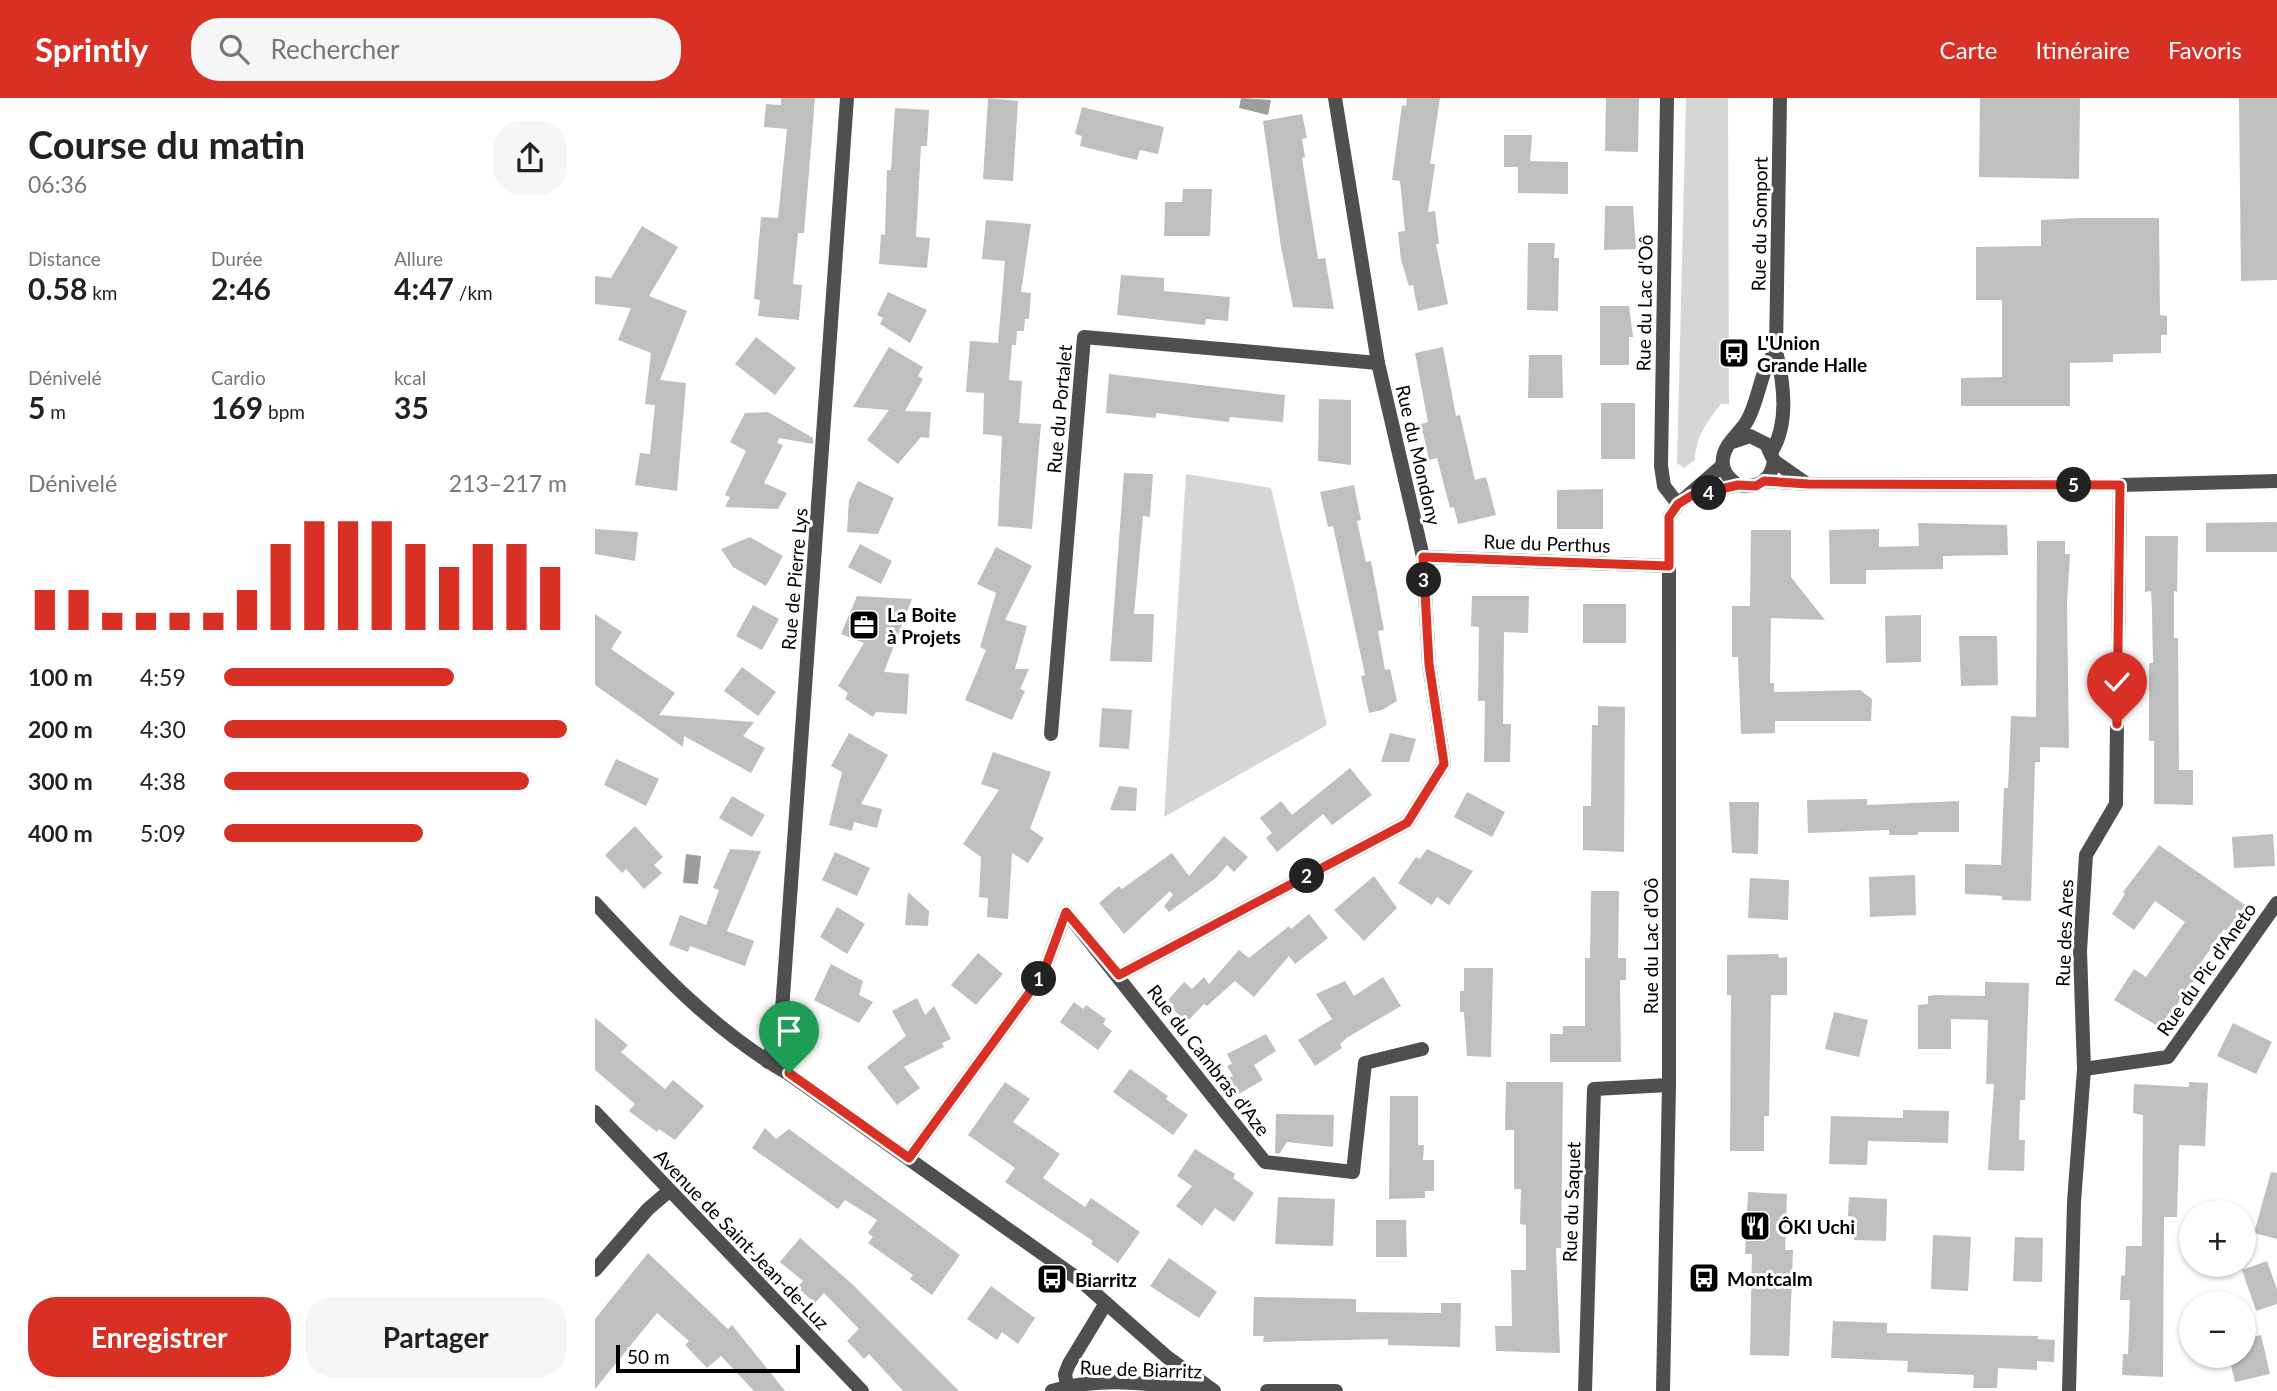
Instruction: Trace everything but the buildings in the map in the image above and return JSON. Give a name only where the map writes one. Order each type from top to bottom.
[{"type":"street","name":"Rue de Pierre Lys","points":[[768,1062],[782,1010],[847,98]]},
{"type":"street","name":"Rue du Mondony","points":[[1119,975],[1407,823],[1444,764],[1429,664],[1423,557],[1378,363],[1335,98]]},
{"type":"street","name":"Rue du Lac d'Oô","points":[[1663,1391],[1669,1085],[1669,517],[1684,500],[1664,486],[1661,466],[1667,98]]},
{"type":"street","name":"Rue du Somport","points":[[1773,456],[1782,435],[1781,370],[1776,351],[1780,98]]},
{"type":"street","name":"Rue du Portalet","points":[[1051,734],[1084,337],[1378,363]]},
{"type":"street","name":"Rue du Somport","points":[[1732,442],[1747,421],[1766,363],[1776,351]]},
{"type":"street","points":[[1808,484],[1773,456],[1759,438],[1740,437],[1726,448],[1723,465],[1731,480],[1747,487],[1764,481],[1808,484],[2120,485],[2277,481]]},
{"type":"street","points":[[1764,481],[1773,456]]},
{"type":"street","points":[[1684,500],[1723,465]]},
{"type":"street","points":[[1684,500],[1738,485]]},
{"type":"street","name":"Rue des Ares","points":[[2069,1391],[2074,1202],[2084,1069],[2080,951],[2086,855],[2116,804],[2120,485]]},
{"type":"street","name":"Rue du Perthus","points":[[1423,557],[1669,566]]},
{"type":"street","points":[[595,903],[674,987],[744,1046],[909,1158],[1081,1281],[1167,1357],[1215,1391]]},
{"type":"street","name":"Rue du Pic d'Aneto","points":[[2084,1069],[2168,1057],[2277,903]]},
{"type":"street","name":"Rue du Cambras d'Aze","points":[[909,1158],[1043,974],[1066,912],[1119,975],[1169,1044],[1265,1162],[1353,1172],[1365,1063],[1422,1049]]},
{"type":"street","name":"Rue du Saquet","points":[[1585,1391],[1594,1089],[1669,1085]]},
{"type":"street","name":"Avenue de Saint-Jean-de-Luz","points":[[595,1112],[862,1391]]},
{"type":"street","points":[[595,1270],[648,1209],[669,1191]]},
{"type":"street","name":"Rue de Biarritz","points":[[1067,1386],[1065,1374],[1069,1364],[1105,1303]]},
{"type":"street","name":"Rue de Biarritz","points":[[1052,1391],[1067,1386],[1135,1385],[1215,1391]]},
{"type":"street","points":[[1267,1391],[1335,1391]]},
{"type":"shaded area","points":[[1241,98],[1271,100],[1268,115],[1239,108]]},
{"type":"shaded area","points":[[1686,98],[1728,98],[1729,404],[1721,404],[1711,417],[1700,436],[1695,460],[1684,468],[1677,463]]},
{"type":"shaded area","points":[[1186,474],[1271,488],[1327,725],[1164,817]]},
{"type":"shaded area","points":[[686,854],[701,856],[698,884],[683,883]]},
{"type":"place","name":"L'Union Grande Halle","points":[[1734,353]]},
{"type":"place","name":"La Boite à Projets","points":[[864,625]]},
{"type":"place","name":"ÔKI Uchi","points":[[1755,1226]]},
{"type":"place","name":"Montcalm","points":[[1704,1278]]},
{"type":"place","name":"Biarritz","points":[[1052,1279]]},
{"type":"route","points":[[789,1073],[909,1158],[1043,974],[1066,912],[1119,975],[1407,823],[1444,764],[1429,664],[1423,557],[1669,566],[1669,517],[1678,504],[1691,496],[1738,485],[1756,486],[1764,481],[1808,484],[2120,485],[2117,724]]}]
